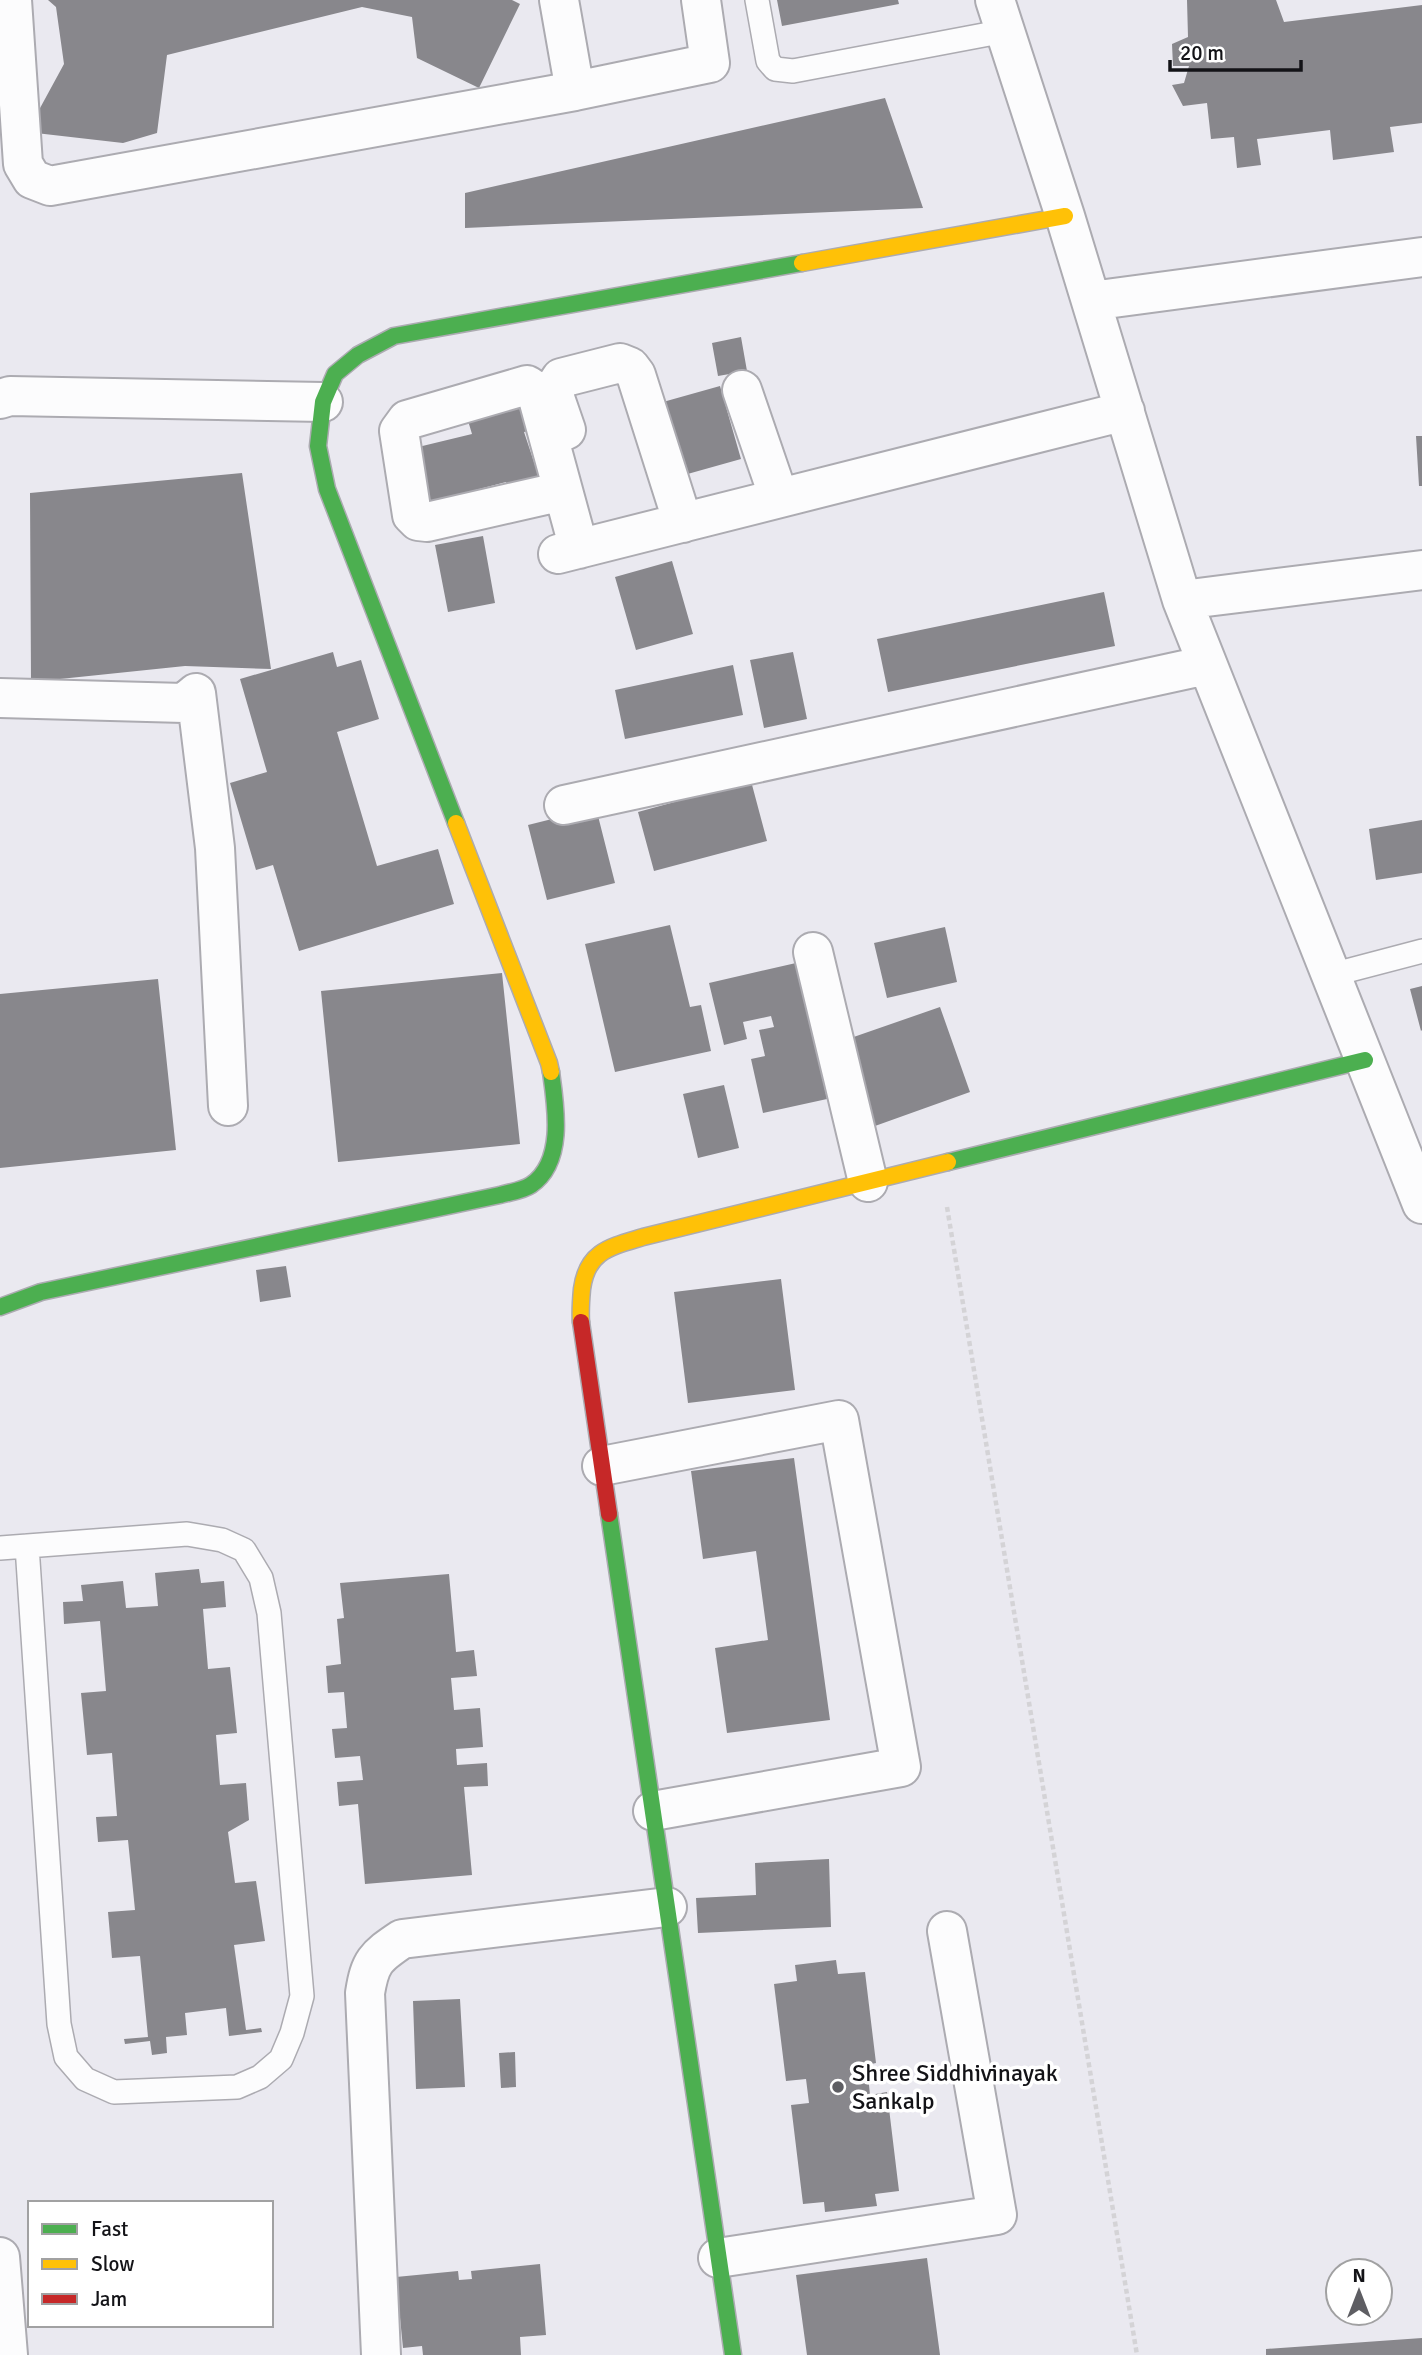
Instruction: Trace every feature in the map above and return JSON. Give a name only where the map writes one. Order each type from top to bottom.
[{"type":"street","points":[[12,0],[23,164],[32,179],[50,186],[575,91],[710,63],[701,0]]},
{"type":"street","points":[[559,0],[575,91]]},
{"type":"street","points":[[1000,15],[1065,216],[1182,600],[1422,1204]]},
{"type":"street","points":[[0,1307],[41,1292],[500,1195],[532,1185],[551,1163],[555,1097],[549,1063],[327,489],[318,446],[323,402],[335,374],[358,355],[394,336],[1065,216]]},
{"type":"street","points":[[1091,301],[1422,257]]},
{"type":"street","points":[[580,549],[555,387],[561,378],[620,363],[630,367],[636,375],[683,523]]},
{"type":"street","points":[[563,492],[427,522],[418,521],[412,515],[399,431],[407,420],[527,385],[537,395],[580,549]]},
{"type":"street","points":[[742,390],[779,498]]},
{"type":"street","points":[[0,399],[10,396],[323,402]]},
{"type":"street","points":[[580,549],[1125,411]]},
{"type":"street","points":[[1182,600],[1422,570]]},
{"type":"street","points":[[564,804],[1207,665]]},
{"type":"street","points":[[0,698],[184,703],[196,693],[215,848],[228,1106]]},
{"type":"street","points":[[813,952],[868,1182]]},
{"type":"street","points":[[733,2355],[580,1314],[581,1284],[590,1259],[608,1246],[1365,1060]]},
{"type":"street","points":[[602,1466],[839,1420],[901,1767],[653,1811]]},
{"type":"street","points":[[381,2355],[365,1993],[369,1968],[383,1951],[402,1940],[667,1907]]},
{"type":"street","points":[[718,2258],[997,2215],[947,1931]]},
{"type":"street","points":[[0,2257],[8,2355]]},
{"type":"lane","points":[[757,0],[768,61],[775,69],[793,71],[1000,15]]},
{"type":"lane","points":[[1331,975],[1422,951]]},
{"type":"lane","points":[[0,1548],[187,1534],[222,1540],[244,1550],[261,1578],[269,1613],[302,1996],[292,2033],[281,2059],[260,2077],[237,2087],[114,2092],[85,2079],[66,2057],[59,2024],[27,1546]]},
{"type":"path","points":[[941,1164],[1137,2355]]},
{"type":"building","points":[[48,0],[512,0],[520,4],[479,88],[417,58],[412,17],[362,7],[167,55],[157,133],[123,143],[27,132],[64,64],[56,7]]},
{"type":"building","points":[[777,0],[898,0],[899,4],[782,26]]},
{"type":"building","points":[[1187,0],[1276,0],[1284,22],[1422,5],[1422,123],[1390,127],[1394,152],[1333,160],[1330,130],[1257,139],[1261,165],[1237,168],[1234,137],[1211,139],[1207,103],[1183,106],[1172,85],[1184,83],[1189,66],[1173,66],[1172,44],[1188,37]]},
{"type":"building","points":[[885,98],[923,208],[465,228],[465,193]]},
{"type":"building","points":[[741,337],[747,371],[718,376],[712,343]]},
{"type":"building","points":[[720,386],[741,459],[684,475],[663,402]]},
{"type":"building","points":[[528,395],[538,429],[524,432],[535,465],[548,460],[557,489],[512,500],[506,482],[422,504],[410,449],[472,434],[466,414]]},
{"type":"building","points":[[1416,436],[1422,436],[1422,486],[1419,486]]},
{"type":"building","points":[[242,473],[271,669],[185,666],[31,682],[30,493]]},
{"type":"building","points":[[483,536],[495,603],[448,612],[435,545]]},
{"type":"building","points":[[672,561],[693,634],[636,650],[615,577]]},
{"type":"building","points":[[1104,592],[1115,646],[888,692],[877,639]]},
{"type":"building","points":[[333,652],[337,667],[361,660],[379,719],[337,732],[377,866],[438,849],[454,904],[299,951],[273,865],[256,870],[230,783],[267,772],[240,679]]},
{"type":"building","points":[[793,652],[807,719],[764,728],[750,660]]},
{"type":"building","points":[[733,665],[743,715],[625,739],[615,690]]},
{"type":"building","points":[[751,781],[767,841],[654,871],[638,812]]},
{"type":"building","points":[[596,808],[615,883],[547,900],[528,825]]},
{"type":"building","points":[[1422,820],[1422,873],[1376,880],[1369,829]]},
{"type":"building","points":[[670,925],[690,1007],[701,1005],[711,1051],[615,1072],[585,944]]},
{"type":"building","points":[[945,927],[957,982],[887,998],[874,943]]},
{"type":"building","points":[[796,963],[827,1099],[763,1113],[751,1059],[765,1056],[759,1030],[774,1027],[771,1016],[743,1022],[747,1039],[724,1045],[709,983]]},
{"type":"building","points":[[502,973],[520,1144],[338,1162],[321,991]]},
{"type":"building","points":[[158,979],[176,1150],[0,1168],[0,994]]},
{"type":"building","points":[[1422,986],[1422,1030],[1421,1031],[1410,989]]},
{"type":"building","points":[[940,1007],[970,1092],[875,1126],[845,1040]]},
{"type":"building","points":[[724,1085],[739,1148],[698,1158],[683,1094]]},
{"type":"building","points":[[286,1266],[291,1297],[260,1302],[256,1270]]},
{"type":"building","points":[[781,1279],[795,1390],[688,1403],[674,1292]]},
{"type":"building","points":[[794,1458],[830,1720],[727,1733],[715,1648],[768,1640],[756,1551],[703,1559],[691,1471]]},
{"type":"building","points":[[199,1569],[201,1583],[224,1581],[226,1607],[203,1609],[208,1669],[230,1667],[237,1733],[216,1735],[220,1785],[246,1783],[249,1820],[228,1832],[235,1883],[256,1881],[265,1941],[234,1945],[246,2030],[261,2028],[262,2032],[229,2036],[226,2008],[185,2013],[187,2035],[166,2037],[167,2053],[152,2055],[150,2041],[125,2044],[124,2039],[148,2037],[140,1956],[112,1958],[108,1912],[135,1910],[128,1840],[98,1842],[96,1817],[117,1816],[112,1753],[87,1755],[81,1693],[106,1691],[100,1621],[64,1624],[63,1602],[83,1601],[81,1585],[123,1581],[126,1608],[158,1606],[155,1573]]},
{"type":"building","points":[[449,1574],[456,1652],[474,1650],[477,1676],[451,1678],[454,1710],[480,1708],[483,1747],[456,1749],[457,1765],[487,1763],[488,1786],[464,1787],[472,1875],[365,1884],[358,1804],[339,1806],[337,1782],[363,1780],[360,1756],[335,1758],[332,1729],[347,1728],[344,1692],[328,1693],[326,1666],[341,1664],[337,1619],[344,1618],[340,1583]]},
{"type":"building","points":[[829,1859],[831,1927],[698,1933],[696,1898],[756,1895],[755,1863]]},
{"type":"building","name":"Shree Siddhivinayak Sankalp","points":[[836,1960],[838,1974],[865,1972],[876,2063],[867,2065],[870,2095],[887,2092],[899,2191],[875,2194],[877,2206],[825,2212],[824,2202],[803,2204],[791,2105],[809,2103],[806,2079],[786,2081],[774,1984],[797,1981],[795,1965]]},
{"type":"building","points":[[460,1999],[465,2087],[416,2089],[413,2001]]},
{"type":"building","points":[[515,2052],[516,2087],[501,2088],[499,2053]]},
{"type":"building","points":[[927,2258],[940,2355],[807,2355],[796,2275]]},
{"type":"building","points":[[540,2264],[546,2335],[520,2337],[521,2355],[423,2355],[422,2346],[403,2348],[396,2277],[458,2271],[459,2280],[472,2279],[471,2271]]},
{"type":"building","points":[[1422,2338],[1422,2355],[1266,2355],[1266,2349]]},
{"type":"traffic: fast","points":[[456,823],[327,489],[318,446],[323,402],[335,374],[358,355],[394,336],[802,263]]},
{"type":"traffic: fast","points":[[948,1162],[1365,1060]]},
{"type":"traffic: fast","points":[[0,1307],[41,1292],[524,1189],[542,1175],[554,1148],[556,1117],[551,1072]]},
{"type":"traffic: fast","points":[[609,1514],[733,2355]]},
{"type":"traffic: slow","points":[[802,263],[1065,216]]},
{"type":"traffic: slow","points":[[456,823],[551,1072]]},
{"type":"traffic: slow","points":[[581,1322],[582,1289],[589,1266],[602,1252],[620,1244],[948,1162]]},
{"type":"traffic: jam","points":[[581,1322],[609,1514]]},
{"type":"place","name":"Shree Siddhivinayak Sankalp","points":[[838,2087]]}]
